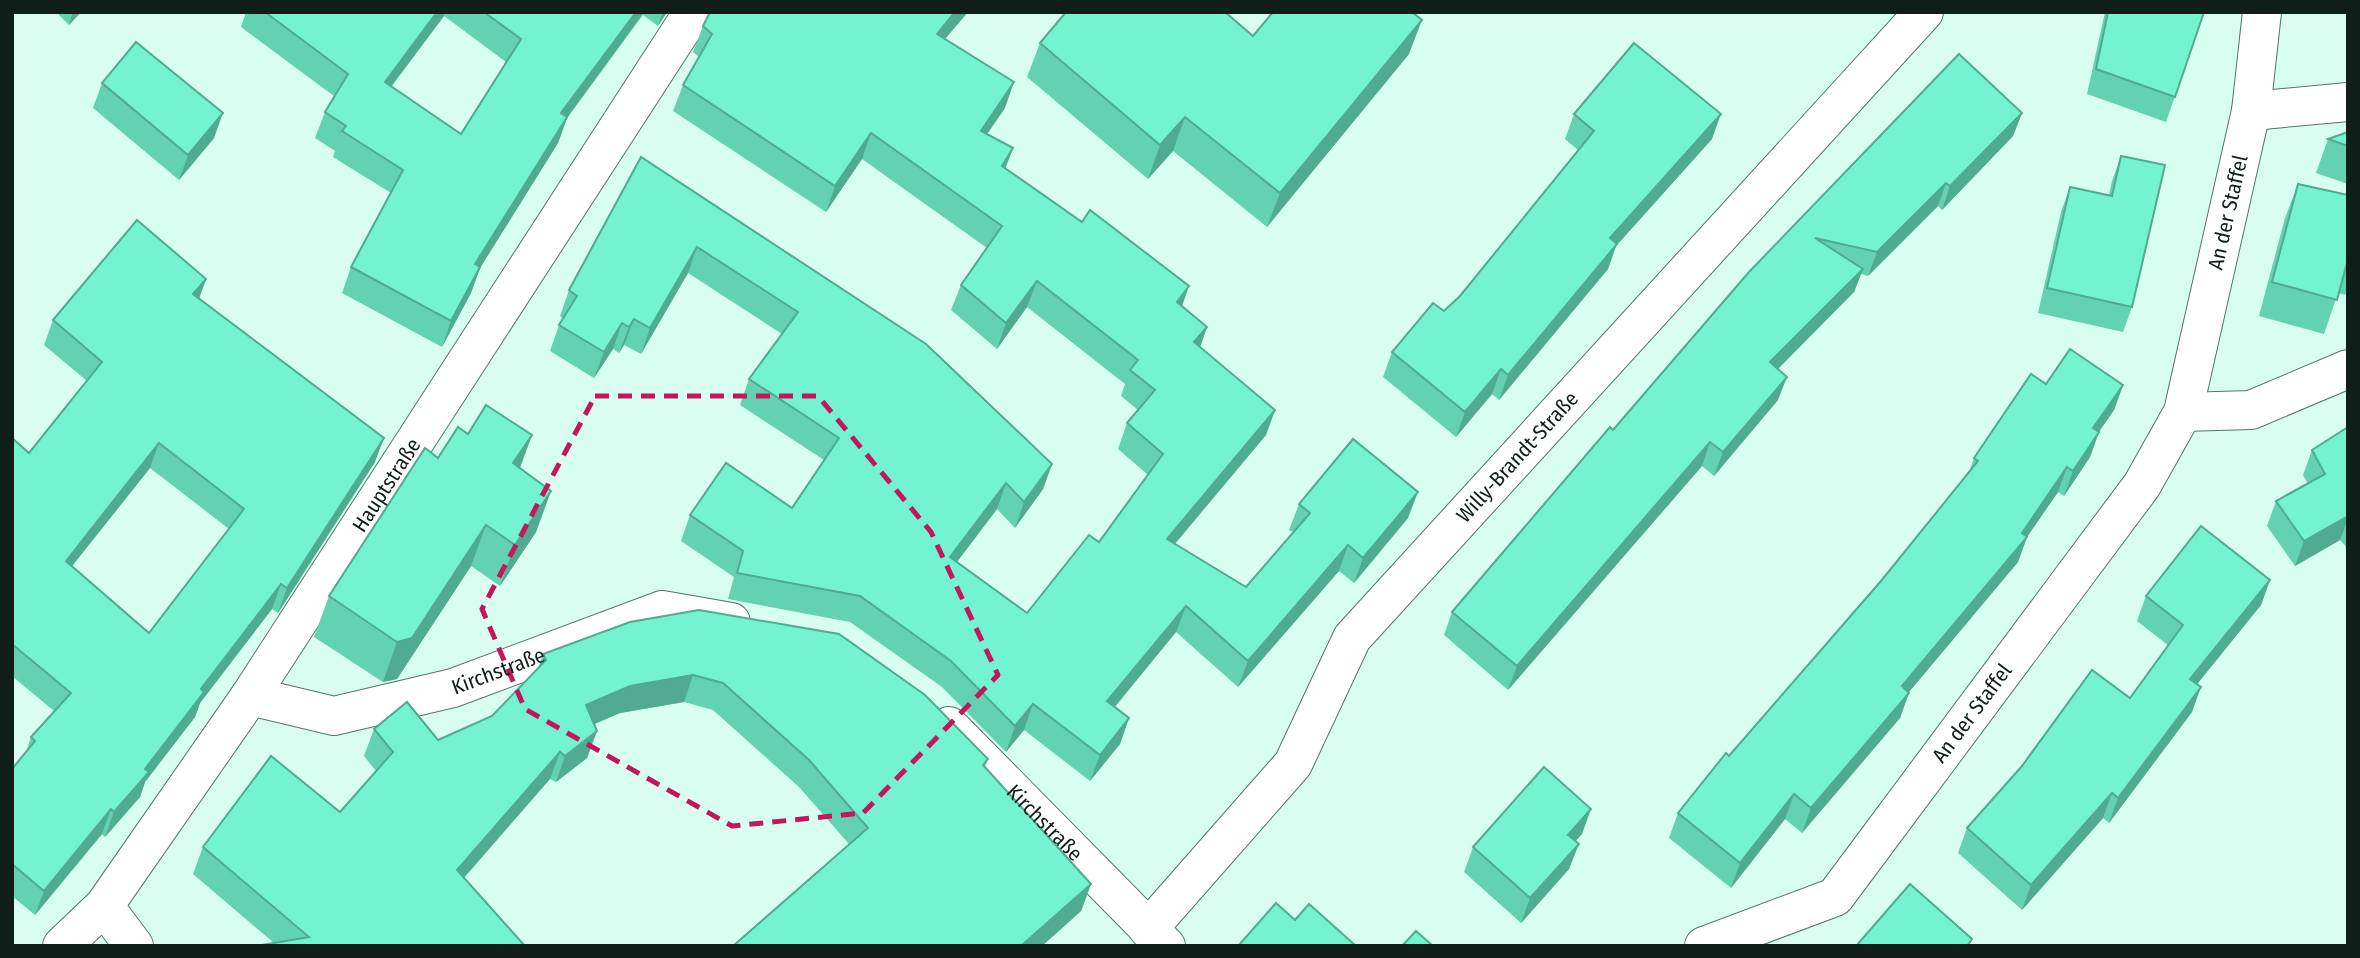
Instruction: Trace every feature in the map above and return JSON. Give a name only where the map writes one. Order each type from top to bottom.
[{"type":"street","name":"Hauptstraße","points":[[62,946],[104,906],[250,696],[693,12]]},
{"type":"street","name":"Willy-Brandt-Straße","points":[[1157,937],[1293,764],[1352,638],[1924,12]]},
{"type":"street","name":"An der Staffel","points":[[1704,946],[1835,897],[2142,485],[2183,412],[2251,111],[2262,12]]},
{"type":"street","points":[[2251,111],[2348,102]]},
{"type":"street","points":[[2183,412],[2251,410],[2348,369]]},
{"type":"street","name":"Kirchstraße","points":[[250,696],[334,716],[453,688],[662,610],[770,629]]},
{"type":"street","name":"Kirchstraße","points":[[922,699],[1157,937]]},
{"type":"street","points":[[104,906],[134,946]]},
{"type":"highlighted area","points":[[595,396],[818,396],[931,532],[998,675],[863,813],[732,826],[525,709],[482,609]]},
{"type":"building","points":[[265,12],[437,12],[385,82],[461,134],[521,39],[484,12],[636,12],[561,113],[567,117],[475,264],[480,267],[451,321],[351,267],[403,170],[342,131],[346,126],[325,112],[348,74]]},
{"type":"building","points":[[710,12],[955,12],[937,34],[1014,82],[981,131],[1013,148],[1002,166],[1082,222],[1090,210],[1189,286],[1177,302],[1207,327],[1194,342],[1275,410],[1167,539],[1246,587],[1310,513],[1299,504],[1353,439],[1418,492],[1363,558],[1348,545],[1248,661],[1186,606],[1107,701],[1129,718],[1100,755],[1033,704],[1015,726],[951,661],[860,596],[737,573],[743,551],[690,515],[726,463],[792,508],[839,438],[749,379],[798,312],[697,247],[650,328],[634,319],[629,327],[622,323],[604,352],[559,325],[577,296],[569,290],[641,157],[926,344],[1052,464],[1024,502],[1006,483],[950,557],[1027,613],[1089,535],[1099,542],[1163,454],[1127,423],[1155,390],[1130,370],[1138,360],[1037,281],[1006,323],[961,285],[1002,226],[871,133],[835,186],[683,85],[712,34],[703,26]]},
{"type":"building","points":[[1066,12],[1225,12],[1253,36],[1273,12],[1412,12],[1422,20],[1280,193],[1185,117],[1160,145],[1040,43]]},
{"type":"building","points":[[2108,12],[2204,12],[2175,97],[2096,69]]},
{"type":"building","points":[[136,42],[223,113],[188,155],[102,83]]},
{"type":"building","points":[[1634,43],[1721,114],[1610,238],[1617,244],[1508,375],[1501,369],[1465,412],[1392,352],[1433,303],[1444,311],[1460,296],[1594,131],[1574,114]]},
{"type":"building","points":[[1959,54],[2022,113],[1950,186],[1946,183],[1877,252],[1815,238],[1863,269],[1770,362],[1787,377],[1723,452],[1710,442],[1517,666],[1452,612],[1610,427],[1613,430],[1749,272]]},
{"type":"building","points":[[2348,132],[2348,146],[2328,139]]},
{"type":"building","points":[[2121,156],[2165,165],[2132,307],[2047,288],[2070,187],[2112,196]]},
{"type":"building","points":[[2298,184],[2348,195],[2348,259],[2337,300],[2272,282]]},
{"type":"building","points":[[137,220],[206,279],[193,294],[384,438],[287,588],[281,584],[201,689],[204,692],[145,769],[149,772],[114,812],[111,809],[44,891],[12,864],[12,769],[35,741],[31,737],[71,693],[12,644],[12,438],[29,453],[102,362],[53,320]],"holes":[[[159,443],[244,509],[149,633],[66,561]]]},
{"type":"building","points":[[2070,349],[2123,385],[2093,428],[2099,432],[2073,471],[2067,467],[2022,533],[2027,537],[1902,686],[1909,693],[1811,808],[1794,794],[1740,863],[1678,813],[1726,753],[1729,756],[1881,581],[1978,461],[1974,458],[2031,374],[2046,384]]},
{"type":"building","points":[[486,405],[532,435],[513,463],[551,491],[515,545],[486,525],[412,638],[397,642],[329,596],[425,448],[438,458],[458,427],[468,434]]},
{"type":"building","points":[[2348,427],[2348,516],[2304,541],[2276,501],[2325,474],[2312,450]]},
{"type":"building","points":[[2201,526],[2270,580],[2190,679],[2201,687],[2118,798],[2112,793],[2031,885],[1967,828],[2022,766],[2092,670],[2130,698],[2183,625],[2146,596]]},
{"type":"building","points":[[699,610],[839,634],[925,695],[988,759],[983,765],[1091,884],[1021,946],[733,946],[868,828],[809,760],[723,683],[693,675],[630,686],[586,705],[597,731],[565,756],[560,752],[457,870],[525,946],[256,946],[309,937],[203,847],[271,756],[340,812],[393,752],[374,729],[407,702],[438,740],[492,716],[546,660],[543,654],[630,622]]},
{"type":"building","points":[[1544,767],[1591,809],[1568,835],[1579,844],[1530,898],[1473,847]]},
{"type":"building","points":[[1910,884],[1972,939],[1967,946],[1856,946]]},
{"type":"building","points":[[1276,903],[1295,920],[1309,904],[1356,946],[1238,946]]},
{"type":"building","points":[[1416,931],[1433,946],[1402,946]]}]
